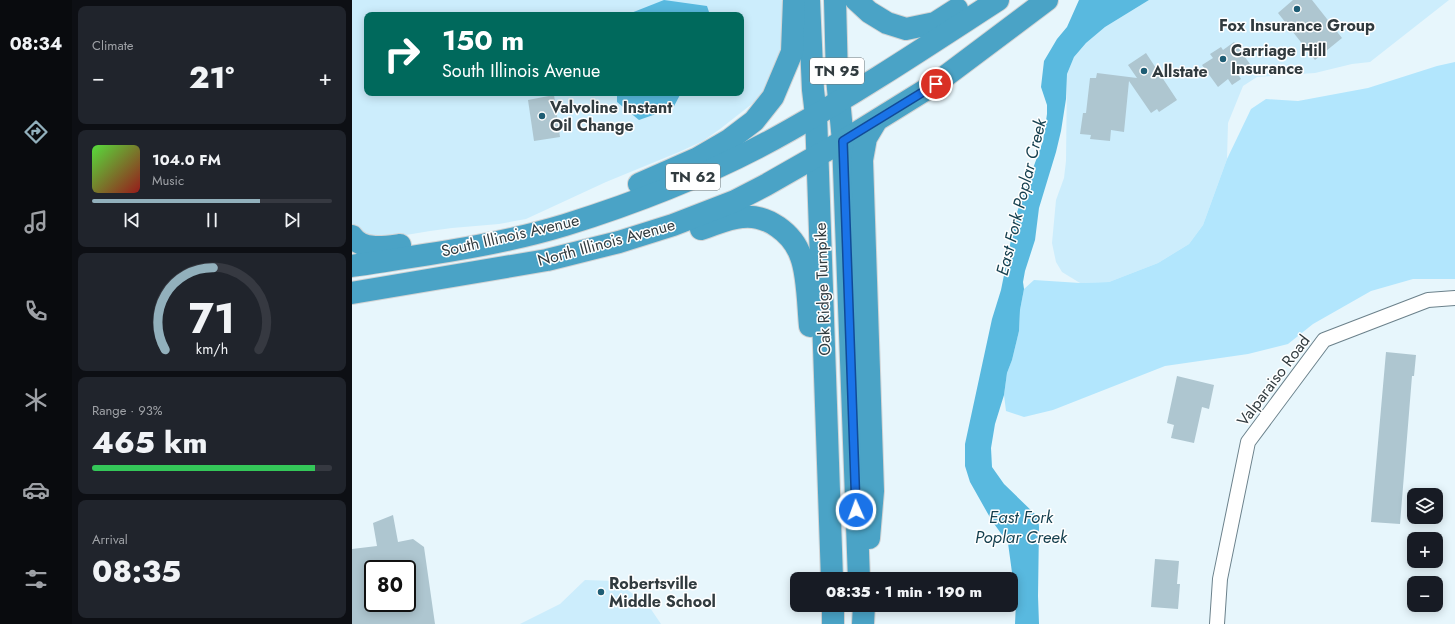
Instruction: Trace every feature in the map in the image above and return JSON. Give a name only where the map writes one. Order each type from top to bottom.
[{"type":"highway","points":[[599,213],[634,186],[698,158],[729,140],[754,121],[774,97],[792,52],[794,0]]},
{"type":"highway","name":"Oak Ridge Turnpike","points":[[809,0],[811,61],[816,115],[832,572]]},
{"type":"highway","name":"Oak Ridge Turnpike","points":[[835,0],[837,78],[843,141],[859,572]]},
{"type":"highway","points":[[856,0],[869,12],[887,23],[906,29],[935,23],[972,0]]},
{"type":"highway","name":"South Illinois Avenue","points":[[352,266],[540,232],[565,225],[648,196],[728,162],[790,130],[839,101],[998,0]]},
{"type":"highway","name":"TN 62","points":[[843,141],[936,84],[1047,0]]},
{"type":"highway","points":[[867,572],[873,491],[862,160],[866,138],[875,122]]},
{"type":"highway","name":"North Illinois Avenue","points":[[352,293],[547,260],[619,242],[674,226],[735,201],[843,141]]},
{"type":"highway","points":[[619,242],[684,235],[728,220],[742,217],[757,217],[777,226],[790,239],[801,256],[806,280],[813,348],[827,403]]},
{"type":"highway","points":[[352,236],[355,240],[371,247],[396,246],[464,234],[540,232]]},
{"type":"highway","points":[[833,612],[833,624]]},
{"type":"highway","points":[[861,612],[862,624]]},
{"type":"highway","points":[[862,624],[863,612]]},
{"type":"street","name":"Valparaiso Road","points":[[1217,624],[1220,579],[1248,442],[1324,340],[1428,300],[1455,298]]},
{"type":"shaded area","points":[[352,0],[783,0],[782,52],[768,87],[757,100],[703,141],[606,182],[526,219],[499,224],[452,228],[400,236],[352,248]]},
{"type":"shaded area","points":[[1149,0],[1449,0],[1370,62],[1352,64],[1315,73],[1257,77],[1243,86],[1228,123],[1227,159],[1203,225],[1189,244],[1158,263],[1109,282],[1080,283],[1062,272],[1056,262],[1052,243],[1056,200],[1064,178],[1066,161],[1067,74],[1074,57],[1086,43],[1105,27]]},
{"type":"shaded area","points":[[1455,62],[1455,279],[1413,279],[1371,291],[1313,324],[1288,344],[1248,354],[1165,366],[1053,410],[1024,417],[1006,411],[1004,395],[1007,373],[1012,360],[1019,331],[1020,310],[1024,289],[1034,280],[1080,283],[1109,282],[1158,263],[1189,244],[1203,225],[1227,159],[1251,109],[1266,99],[1298,101],[1368,88],[1437,66]]},
{"type":"shaded area","name":"Robertsville Middle School","points":[[585,580],[613,581],[646,602],[661,624],[520,624],[560,604]]},
{"type":"water","points":[[664,0],[707,6],[709,12],[634,12]]},
{"type":"water","name":"East Fork Poplar Creek","points":[[1079,0],[1149,0],[1105,27],[1086,43],[1074,57],[1067,74],[1066,99],[1061,131],[1039,208],[1035,240],[1025,271],[1019,331],[1012,360],[1007,373],[1004,395],[995,424],[991,448],[992,467],[1004,484],[1038,517],[1039,624],[1015,624],[1016,612],[1018,612],[1018,572],[1012,572],[1008,543],[992,521],[970,482],[965,466],[965,444],[992,319],[1001,290],[1016,215],[1043,141],[1047,114],[1047,105],[1041,87],[1044,61],[1057,39],[1067,27]]},
{"type":"water","points":[[617,96],[679,96],[673,108],[639,120],[617,102]]},
{"type":"building","points":[[1293,0],[1312,0],[1342,38],[1315,60],[1278,13]]},
{"type":"building","points":[[1234,42],[1250,64],[1237,73],[1241,79],[1232,85],[1228,79],[1218,87],[1202,65],[1213,58],[1210,54],[1221,47],[1223,50]]},
{"type":"building","points":[[1146,53],[1177,100],[1159,112],[1157,109],[1151,113],[1129,81],[1124,132],[1111,130],[1110,141],[1090,139],[1091,135],[1080,134],[1083,113],[1086,113],[1090,78],[1096,78],[1097,73],[1137,78],[1128,65]]},
{"type":"building","points":[[554,96],[560,137],[534,141],[528,100]]},
{"type":"building","points":[[1386,352],[1416,355],[1414,376],[1412,376],[1400,524],[1371,522]]},
{"type":"building","points":[[1177,376],[1214,385],[1209,409],[1202,407],[1194,443],[1171,438],[1174,425],[1167,423]]},
{"type":"building","points":[[393,515],[398,542],[413,539],[424,547],[435,624],[352,624],[352,549],[377,546],[373,523]]},
{"type":"building","points":[[1155,559],[1179,561],[1177,584],[1180,584],[1178,609],[1151,607]]},
{"type":"place","name":"Fox Insurance Group","points":[[1297,9]]},
{"type":"place","name":"Carriage Hill Insurance","points":[[1223,59]]},
{"type":"place","name":"Allstate","points":[[1144,71]]},
{"type":"place","name":"Valvoline Instant Oil Change","points":[[542,116]]},
{"type":"place","name":"Robertsville Middle School","points":[[601,592]]},
{"type":"route","points":[[856,510],[843,141],[936,84]]}]
